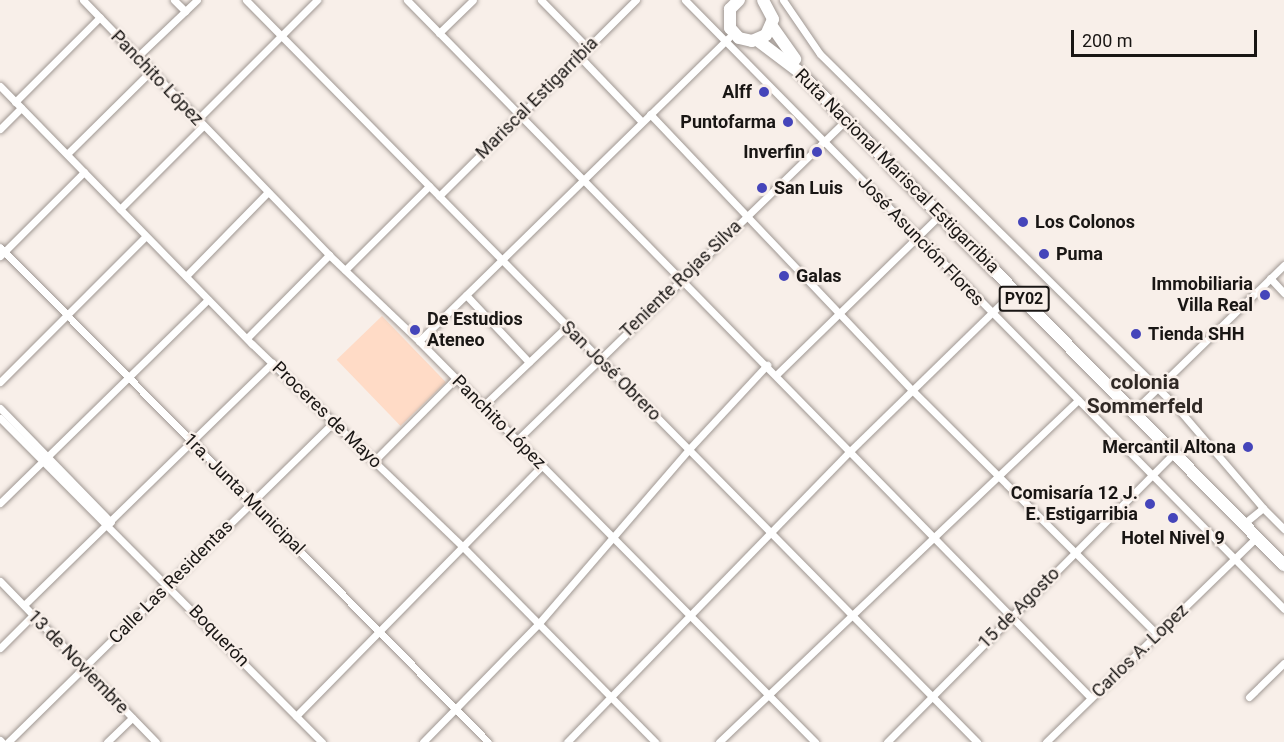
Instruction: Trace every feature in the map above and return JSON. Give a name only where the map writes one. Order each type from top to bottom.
[{"type":"highway","name":"PY02","points":[[766,1],[772,13],[771,25]]},
{"type":"highway","points":[[729,37],[728,21],[731,3]]},
{"type":"highway","points":[[757,40],[771,25]]},
{"type":"highway","name":"Ruta Nacional Mariscal Estigarribia","points":[[771,25],[785,49],[1284,556]]},
{"type":"highway","name":"PY02","points":[[729,37],[757,40]]},
{"type":"highway","name":"Ruta Nacional Mariscal Estigarribia","points":[[757,40],[798,71],[1284,565]]},
{"type":"street","name":"Panchito López","points":[[83,0],[136,58],[329,255],[456,378],[815,742]]},
{"type":"street","points":[[174,0],[185,11]]},
{"type":"street","points":[[136,58],[197,0]]},
{"type":"street","name":"San José Obrero","points":[[246,0],[977,742]]},
{"type":"street","points":[[197,120],[317,0]]},
{"type":"street","points":[[407,0],[679,281],[767,365],[1091,698]]},
{"type":"street","points":[[439,33],[474,0]]},
{"type":"street","points":[[541,0],[588,48]]},
{"type":"street","name":"Mariscal Estigarribia","points":[[439,196],[636,0]]},
{"type":"street","name":"José Asunción Flores","points":[[685,0],[729,37],[824,142],[1284,609]]},
{"type":"street","points":[[783,0],[820,54],[1157,389],[1284,529]]},
{"type":"street","points":[[0,129],[18,105],[100,17]]},
{"type":"street","points":[[419,341],[729,37]]},
{"type":"street","points":[[579,56],[642,122]]},
{"type":"street","points":[[67,154],[150,72]]},
{"type":"street","name":"Proceres de Mayo","points":[[0,86],[247,338],[463,547],[655,742]]},
{"type":"street","points":[[650,114],[748,213],[912,390],[1001,476],[1157,634]]},
{"type":"street","name":"Teniente Rojas Silva","points":[[517,440],[846,120]]},
{"type":"street","points":[[120,209],[203,126]]},
{"type":"street","points":[[2,251],[84,172]]},
{"type":"street","points":[[345,270],[429,186]]},
{"type":"street","points":[[186,276],[268,192]]},
{"type":"street","points":[[776,375],[838,311],[940,215]]},
{"type":"street","points":[[0,382],[147,236]]},
{"type":"street","name":"1ra. Junta Municipal","points":[[2,251],[488,742]]},
{"type":"street","points":[[247,338],[329,255]]},
{"type":"street","points":[[1137,408],[1284,265]]},
{"type":"street","points":[[1270,278],[1284,293]]},
{"type":"street","points":[[567,742],[850,451],[1015,290]]},
{"type":"street","points":[[466,295],[529,362]]},
{"type":"street","points":[[0,503],[208,298]]},
{"type":"street","points":[[483,406],[567,326]]},
{"type":"street","points":[[24,605],[272,363]]},
{"type":"street","points":[[423,742],[539,623],[615,539],[689,449],[767,365]]},
{"type":"street","points":[[374,461],[456,378]]},
{"type":"street","points":[[719,742],[766,693],[854,617],[1078,400]]},
{"type":"street","name":"Boquerón","points":[[0,408],[45,459]]},
{"type":"street","name":"Boquerón","points":[[0,418],[45,459],[322,742]]},
{"type":"street","name":"Calle Las Residentas","points":[[8,742],[334,422]]},
{"type":"street","name":"15 de Agosto","points":[[887,742],[1174,453]]},
{"type":"street","points":[[296,716],[542,466]]},
{"type":"street","points":[[1248,520],[1263,508]]},
{"type":"street","name":"Carlos A. Lopez","points":[[1046,742],[1256,538]]},
{"type":"street","name":"13 de Noviembre","points":[[0,581],[156,742]]},
{"type":"street","points":[[0,648],[33,615]]},
{"type":"street","points":[[1249,697],[1284,663]]},
{"type":"street","points":[[107,742],[132,717]]},
{"type":"shaded area","points":[[382,316],[446,382],[401,426],[337,360]]},
{"type":"place","name":"Alff","points":[[764,92]]},
{"type":"place","name":"Puntofarma","points":[[788,122]]},
{"type":"place","name":"Inverfin","points":[[817,152]]},
{"type":"place","name":"San Luis","points":[[762,188]]},
{"type":"place","name":"Los Colonos","points":[[1023,222]]},
{"type":"place","name":"Puma","points":[[1044,254]]},
{"type":"place","name":"Galas","points":[[784,276]]},
{"type":"place","name":"Immobiliaria Villa Real","points":[[1265,295]]},
{"type":"place","name":"De Estudios Ateneo","points":[[415,330]]},
{"type":"place","name":"Tienda SHH","points":[[1136,334]]},
{"type":"place","name":"Mercantil Altona","points":[[1248,447]]},
{"type":"place","name":"Comisaría 12 J. E. Estigarribia","points":[[1150,504]]},
{"type":"place","name":"Hotel Nivel 9","points":[[1173,518]]},
{"type":"district","name":"colonia Sommerfeld","points":[[1145,394]]}]
